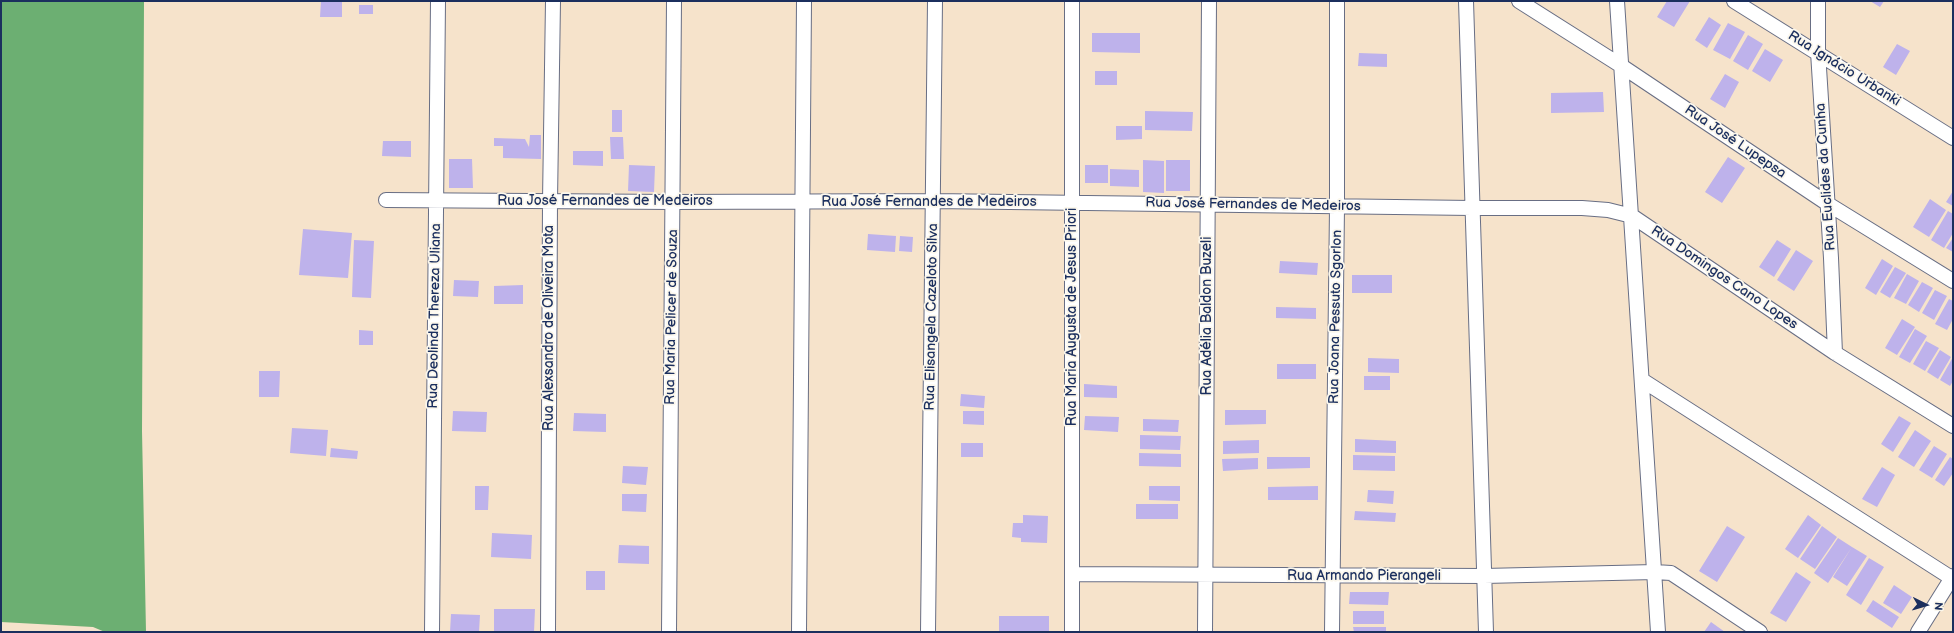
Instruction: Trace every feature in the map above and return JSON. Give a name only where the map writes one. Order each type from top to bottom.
[{"type":"street","name":"Rua Deolinda Thereza Uliana","points":[[432,632],[438,1]]},
{"type":"street","name":"Rua Alexsandro de Oliveira Mota","points":[[548,632],[550,201],[554,1]]},
{"type":"street","name":"Rua Maria Pelicer de Souza","points":[[669,632],[674,1]]},
{"type":"street","points":[[799,632],[801,202],[804,1]]},
{"type":"street","name":"Rua Elisangela Cazeloto Silva","points":[[928,632],[935,1]]},
{"type":"street","name":"Rua Maria Augusta de Jesus Priori","points":[[1072,1],[1072,632]]},
{"type":"street","name":"Rua Adélia Baldon Buzeli","points":[[1205,632],[1209,1]]},
{"type":"street","name":"Rua Joana Pessuto Sgorlon","points":[[1332,632],[1337,206],[1337,1]]},
{"type":"street","points":[[1466,1],[1486,632]]},
{"type":"street","name":"Rua José Lupepsa","points":[[1519,1],[1620,65],[1828,204],[1953,281]]},
{"type":"street","points":[[1617,1],[1658,632]]},
{"type":"street","name":"Rua Euclides da Cunha","points":[[1818,1],[1818,52],[1828,204],[1835,353]]},
{"type":"street","name":"Rua Ignácio Urbanki","points":[[1741,3],[1953,138]]},
{"type":"street","name":"Rua José Fernandes de Medeiros","points":[[386,200],[673,202],[933,201],[1472,208]]},
{"type":"street","name":"Rua Domingos Cano Lopes","points":[[1472,208],[1582,208],[1608,210],[1632,216],[1835,353],[1953,426]]},
{"type":"street","points":[[1642,380],[1953,578],[1918,632]]},
{"type":"street","name":"Rua Armando Pierangeli","points":[[1073,574],[1206,576],[1484,576],[1655,572],[1671,573],[1760,632]]},
{"type":"green space","points":[[1,1],[144,1],[142,431],[146,632],[105,632],[93,627],[1,622]]},
{"type":"building","points":[[321,1],[342,1],[342,17],[320,17]]},
{"type":"building","points":[[1667,1],[1690,1],[1674,27],[1657,17]]},
{"type":"building","points":[[1870,1],[1884,1],[1880,7]]},
{"type":"building","points":[[359,5],[373,5],[373,14],[359,14]]},
{"type":"building","points":[[1709,17],[1721,25],[1707,48],[1695,40]]},
{"type":"building","points":[[1728,23],[1745,32],[1730,59],[1713,50]]},
{"type":"building","points":[[1092,33],[1140,33],[1140,53],[1092,52]]},
{"type":"building","points":[[1748,35],[1763,44],[1748,70],[1733,61]]},
{"type":"building","points":[[1897,44],[1910,51],[1896,75],[1883,67]]},
{"type":"building","points":[[1765,49],[1783,60],[1770,82],[1752,71]]},
{"type":"building","points":[[1359,53],[1387,54],[1387,67],[1358,66]]},
{"type":"building","points":[[1095,71],[1117,71],[1117,85],[1095,85]]},
{"type":"building","points":[[1725,74],[1739,82],[1725,108],[1710,99]]},
{"type":"building","points":[[1603,92],[1604,112],[1551,113],[1551,93]]},
{"type":"building","points":[[612,110],[622,110],[622,132],[612,132]]},
{"type":"building","points":[[1145,111],[1193,112],[1192,131],[1145,130]]},
{"type":"building","points":[[1116,126],[1142,126],[1142,139],[1116,140]]},
{"type":"building","points":[[530,135],[541,135],[541,159],[503,158],[503,146],[494,146],[494,138],[525,139],[529,147]]},
{"type":"building","points":[[610,137],[623,137],[624,159],[611,159]]},
{"type":"building","points":[[383,141],[411,141],[411,157],[382,156]]},
{"type":"building","points":[[573,151],[603,151],[603,166],[573,165]]},
{"type":"building","points":[[1728,157],[1745,168],[1722,203],[1705,192]]},
{"type":"building","points":[[449,159],[472,159],[473,188],[449,188]]},
{"type":"building","points":[[1143,160],[1164,161],[1164,193],[1143,192]]},
{"type":"building","points":[[1166,160],[1190,160],[1190,191],[1166,191]]},
{"type":"building","points":[[629,165],[655,166],[654,192],[628,191]]},
{"type":"building","points":[[1085,165],[1108,165],[1108,183],[1085,183]]},
{"type":"building","points":[[1110,169],[1139,170],[1139,187],[1110,186]]},
{"type":"building","points":[[1953,191],[1953,206],[1946,202]]},
{"type":"building","points":[[1930,199],[1946,210],[1929,237],[1913,227]]},
{"type":"building","points":[[1948,211],[1953,214],[1953,233],[1944,248],[1931,240]]},
{"type":"building","points":[[303,229],[352,233],[348,278],[299,275]]},
{"type":"building","points":[[868,234],[896,236],[895,252],[867,250]]},
{"type":"building","points":[[900,236],[913,237],[912,252],[899,251]]},
{"type":"building","points":[[1953,238],[1953,252],[1946,248]]},
{"type":"building","points":[[354,240],[374,241],[371,298],[352,297]]},
{"type":"building","points":[[1777,240],[1791,249],[1774,277],[1759,267]]},
{"type":"building","points":[[1796,250],[1813,261],[1794,291],[1777,280]]},
{"type":"building","points":[[1882,259],[1893,266],[1876,295],[1865,288]]},
{"type":"building","points":[[1280,261],[1318,263],[1317,275],[1279,273]]},
{"type":"building","points":[[1895,267],[1906,273],[1890,298],[1880,292]]},
{"type":"building","points":[[1907,274],[1919,281],[1906,304],[1894,298]]},
{"type":"building","points":[[1352,275],[1392,275],[1392,293],[1352,293]]},
{"type":"building","points":[[454,280],[479,281],[478,297],[453,296]]},
{"type":"building","points":[[1922,282],[1933,288],[1919,312],[1908,305]]},
{"type":"building","points":[[523,285],[523,304],[494,304],[494,286]]},
{"type":"building","points":[[1935,290],[1947,296],[1934,320],[1922,313]]},
{"type":"building","points":[[1949,299],[1953,301],[1953,319],[1947,330],[1935,324]]},
{"type":"building","points":[[1276,307],[1316,308],[1316,319],[1276,318]]},
{"type":"building","points":[[1902,319],[1915,327],[1897,355],[1885,348]]},
{"type":"building","points":[[1915,329],[1927,336],[1910,363],[1899,357]]},
{"type":"building","points":[[359,330],[373,331],[373,345],[359,345]]},
{"type":"building","points":[[1926,341],[1939,348],[1925,371],[1913,364]]},
{"type":"building","points":[[1940,350],[1951,357],[1938,379],[1927,372]]},
{"type":"building","points":[[1953,357],[1953,381],[1950,386],[1940,380]]},
{"type":"building","points":[[1368,358],[1399,359],[1399,373],[1368,372]]},
{"type":"building","points":[[1277,364],[1316,364],[1316,379],[1277,379]]},
{"type":"building","points":[[259,371],[280,371],[279,397],[259,397]]},
{"type":"building","points":[[1364,376],[1390,376],[1390,390],[1364,390]]},
{"type":"building","points":[[1084,384],[1117,386],[1117,398],[1084,397]]},
{"type":"building","points":[[961,394],[985,396],[984,408],[960,406]]},
{"type":"building","points":[[1225,410],[1266,410],[1266,424],[1225,425]]},
{"type":"building","points":[[453,411],[487,412],[486,432],[452,431]]},
{"type":"building","points":[[963,411],[984,411],[984,425],[963,424]]},
{"type":"building","points":[[574,413],[606,414],[606,432],[573,431]]},
{"type":"building","points":[[1085,416],[1119,417],[1118,432],[1084,430]]},
{"type":"building","points":[[1899,416],[1911,423],[1893,452],[1881,444]]},
{"type":"building","points":[[1143,419],[1179,420],[1178,432],[1143,431]]},
{"type":"building","points":[[292,428],[328,430],[326,456],[290,453]]},
{"type":"building","points":[[1915,430],[1931,441],[1914,467],[1898,457]]},
{"type":"building","points":[[1140,435],[1181,436],[1180,450],[1140,449]]},
{"type":"building","points":[[1355,439],[1396,441],[1396,453],[1355,452]]},
{"type":"building","points":[[1259,440],[1259,453],[1223,454],[1223,441]]},
{"type":"building","points":[[961,443],[983,443],[983,457],[961,457]]},
{"type":"building","points":[[1934,446],[1947,454],[1932,478],[1919,470]]},
{"type":"building","points":[[331,448],[358,451],[357,459],[330,457]]},
{"type":"building","points":[[1139,453],[1181,454],[1181,467],[1139,466]]},
{"type":"building","points":[[1353,455],[1395,456],[1395,471],[1353,470]]},
{"type":"building","points":[[1267,457],[1310,457],[1310,468],[1267,469]]},
{"type":"building","points":[[1950,457],[1953,459],[1953,473],[1944,486],[1935,480]]},
{"type":"building","points":[[1258,458],[1258,469],[1223,471],[1222,459]]},
{"type":"building","points":[[623,466],[648,467],[646,485],[622,483]]},
{"type":"building","points":[[1882,467],[1895,475],[1877,507],[1862,499]]},
{"type":"building","points":[[475,486],[489,486],[488,510],[475,510]]},
{"type":"building","points":[[1149,486],[1180,486],[1180,501],[1149,500]]},
{"type":"building","points":[[1318,486],[1318,500],[1268,500],[1268,487]]},
{"type":"building","points":[[1368,490],[1394,491],[1393,504],[1367,502]]},
{"type":"building","points":[[622,494],[647,494],[646,512],[622,511]]},
{"type":"building","points":[[1136,504],[1178,504],[1178,519],[1136,519]]},
{"type":"building","points":[[1355,511],[1396,513],[1395,522],[1354,520]]},
{"type":"building","points":[[1023,515],[1048,516],[1047,543],[1021,542],[1021,538],[1012,537],[1013,523],[1023,523]]},
{"type":"building","points":[[1808,515],[1821,525],[1798,558],[1785,549]]},
{"type":"building","points":[[1727,526],[1745,537],[1717,582],[1699,571]]},
{"type":"building","points":[[1822,526],[1837,537],[1815,569],[1800,559]]},
{"type":"building","points":[[492,533],[532,535],[531,559],[491,557]]},
{"type":"building","points":[[1838,538],[1852,547],[1828,583],[1814,573]]},
{"type":"building","points":[[619,545],[649,546],[649,564],[618,563]]},
{"type":"building","points":[[1852,547],[1867,556],[1847,586],[1833,577]]},
{"type":"building","points":[[1869,558],[1884,567],[1861,605],[1846,595]]},
{"type":"building","points":[[586,571],[605,571],[605,590],[586,590]]},
{"type":"building","points":[[1796,572],[1811,582],[1786,622],[1770,613]]},
{"type":"building","points":[[1894,585],[1912,597],[1901,614],[1883,603]]},
{"type":"building","points":[[1350,592],[1389,592],[1388,605],[1349,604]]},
{"type":"building","points":[[1873,600],[1899,617],[1892,628],[1866,611]]},
{"type":"building","points":[[494,609],[535,609],[534,632],[494,632]]},
{"type":"building","points":[[1353,611],[1384,611],[1384,624],[1353,624]]},
{"type":"building","points":[[451,614],[480,615],[479,632],[450,632]]},
{"type":"building","points":[[999,616],[1049,616],[1049,632],[999,632]]},
{"type":"building","points":[[1711,622],[1725,632],[1704,632]]},
{"type":"building","points":[[1353,627],[1386,627],[1386,632],[1354,632]]}]
